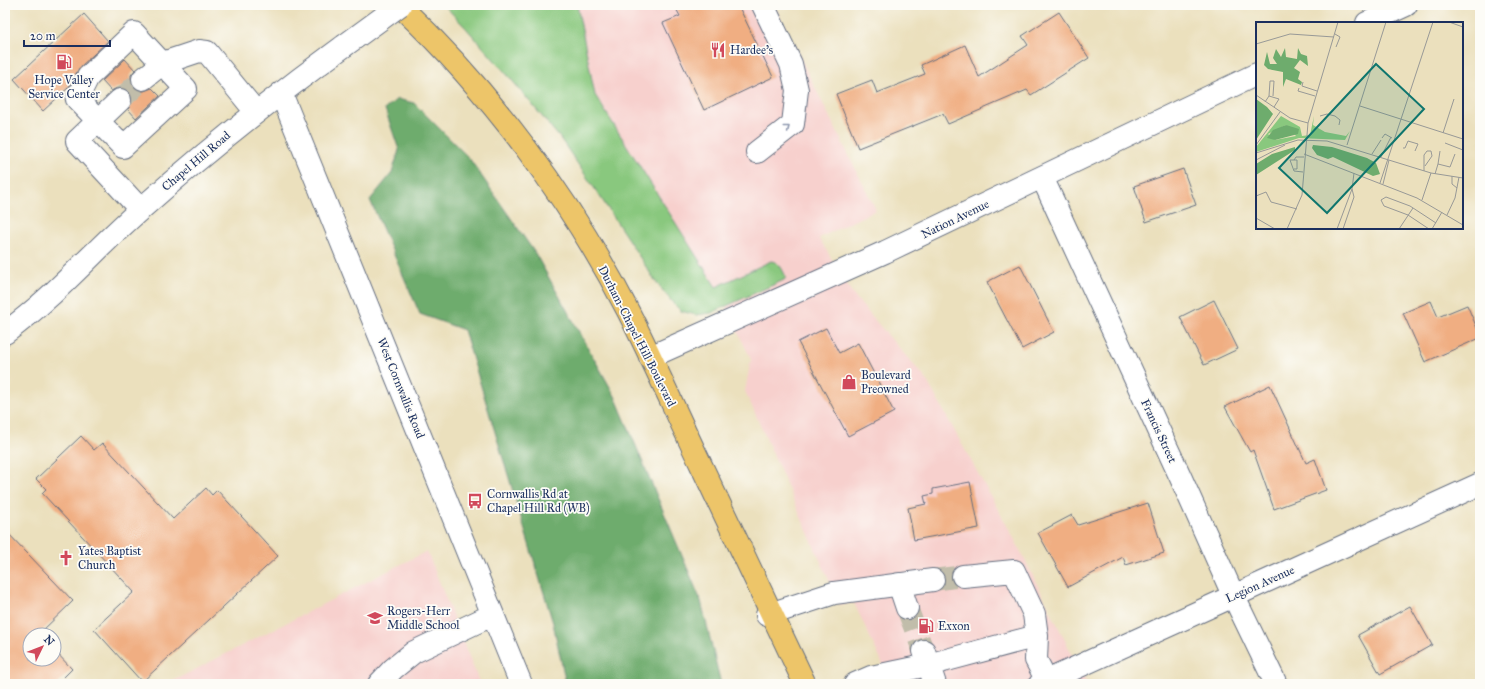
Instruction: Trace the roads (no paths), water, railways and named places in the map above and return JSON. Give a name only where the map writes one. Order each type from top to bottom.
[{"type":"main road","name":"Durham-Chapel Hill Boulevard","points":[[400,5],[468,76],[518,139],[546,177],[594,250],[628,311],[769,614],[804,684]]},
{"type":"street","name":"Chapel Hill Road","points":[[5,333],[21,322],[56,291],[140,209],[227,135],[400,5]]},
{"type":"street","points":[[757,152],[793,124],[797,90],[791,64],[763,5]]},
{"type":"street","points":[[1369,22],[1406,5]]},
{"type":"street","points":[[134,33],[163,63],[186,89],[123,147],[77,99],[88,77],[134,33]]},
{"type":"street","points":[[143,79],[163,63],[199,50],[207,52],[256,112]]},
{"type":"street","name":"Nation Avenue","points":[[650,357],[885,252],[1256,74]]},
{"type":"street","name":"West Cornwallis Road","points":[[281,93],[521,684]]},
{"type":"street","points":[[120,100],[77,141],[140,209]]},
{"type":"street","name":"Francis Street","points":[[1042,177],[1234,596],[1276,684]]},
{"type":"street","name":"Legion Avenue","points":[[1043,682],[1480,484]]},
{"type":"street","points":[[963,576],[1014,571],[1034,614],[1037,636],[1036,660],[1043,682]]},
{"type":"street","points":[[769,614],[834,593],[933,580]]},
{"type":"street","points":[[899,584],[908,608]]},
{"type":"street","points":[[379,684],[393,669],[414,652],[492,614]]},
{"type":"street","points":[[855,684],[871,677],[929,666],[1037,636]]},
{"type":"tunnel","points":[[120,100],[143,79]]},
{"type":"tunnel","points":[[933,580],[963,576]]},
{"type":"tunnel","points":[[907,608],[923,650]]},
{"type":"place","name":"Hardee's","points":[[718,50]]},
{"type":"place","name":"Hope Valley Service Center","points":[[64,62]]},
{"type":"place","name":"Boulevard Preowned","points":[[849,382]]},
{"type":"place","name":"Cornwallis Rd at Chapel Hill Rd (WB)","points":[[475,501]]},
{"type":"place","name":"Yates Baptist Church","points":[[66,558]]},
{"type":"place","name":"Rogers-Herr Middle School","points":[[375,618]]},
{"type":"place","name":"Exxon","points":[[926,626]]}]
